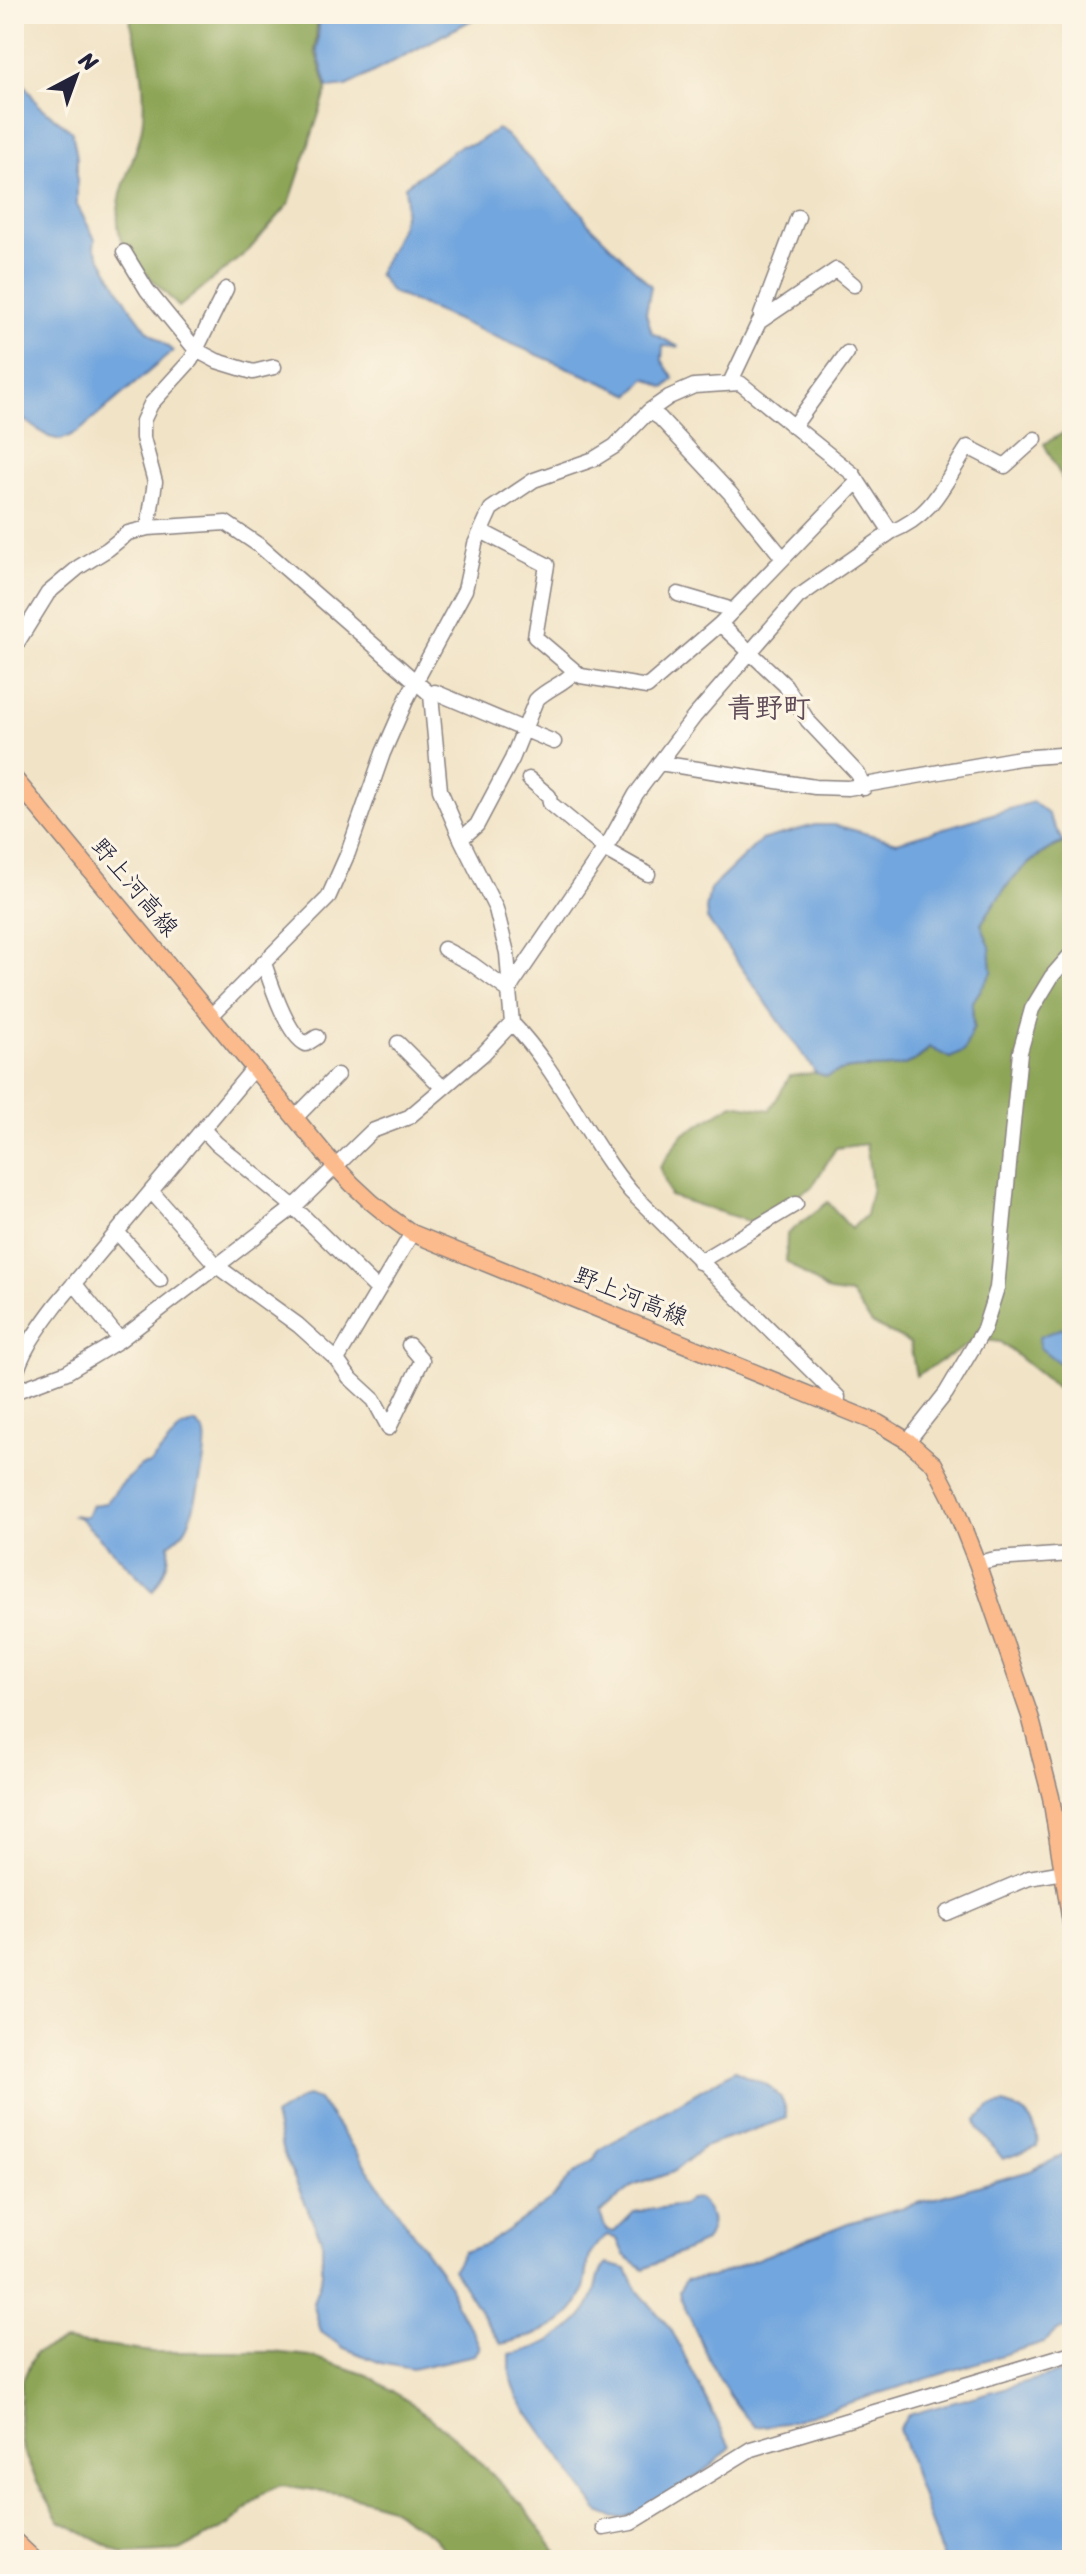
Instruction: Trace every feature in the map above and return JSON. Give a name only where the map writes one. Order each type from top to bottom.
[{"type":"highway","points":[[14,2543],[32,2560]]},
{"type":"main road","name":"野上河高線","points":[[14,778],[360,1195],[412,1233],[878,1423],[908,1441],[934,1464],[951,1497],[977,1563],[1030,1716],[1051,1797],[1072,1929]]},
{"type":"street","points":[[763,319],[761,315],[798,217]]},
{"type":"street","points":[[124,252],[147,290],[196,350],[217,361],[253,372],[274,367]]},
{"type":"street","points":[[730,383],[759,322],[836,270],[854,285]]},
{"type":"street","points":[[148,528],[155,482],[143,438],[143,421],[151,404],[191,360],[226,289]]},
{"type":"street","points":[[794,426],[847,353]]},
{"type":"street","points":[[211,1016],[328,898],[348,853],[383,753],[465,590],[475,544],[491,509],[534,480],[594,459],[615,446],[649,411],[669,397],[694,386],[740,383],[858,481],[891,532]]},
{"type":"street","points":[[649,411],[660,418],[730,493],[783,558]]},
{"type":"street","points":[[511,987],[605,848],[636,794],[798,597],[928,510],[968,447],[1005,466],[1035,439]]},
{"type":"street","points":[[481,531],[545,563],[534,634],[574,672],[581,676],[647,687],[720,624],[858,481]]},
{"type":"street","points":[[14,648],[48,593],[128,533],[148,528],[226,523],[260,546],[417,681],[431,695],[440,790],[496,909],[507,953],[512,1023],[532,1043],[611,1168],[699,1262],[838,1397],[837,1406]]},
{"type":"street","points":[[678,594],[731,612]]},
{"type":"street","points":[[720,624],[785,685],[808,721],[858,774],[864,788]]},
{"type":"street","points":[[461,839],[477,825],[512,759],[536,700],[574,672]]},
{"type":"street","points":[[431,695],[435,692],[554,742]]},
{"type":"street","points":[[659,763],[815,787],[864,788],[1020,758],[1072,754]]},
{"type":"street","points":[[529,779],[549,796],[550,803],[605,848],[648,874]]},
{"type":"street","points":[[444,949],[511,987]]},
{"type":"street","points":[[908,1441],[946,1393],[984,1329],[998,1276],[1020,1052],[1032,1009],[1052,976],[1072,953]]},
{"type":"street","points":[[264,963],[297,1039],[306,1044],[317,1037]]},
{"type":"street","points":[[14,1392],[67,1372],[120,1340],[294,1207],[372,1131],[409,1117],[483,1054],[512,1023]]},
{"type":"street","points":[[398,1043],[443,1088]]},
{"type":"street","points":[[14,1381],[19,1362],[35,1333],[253,1069]]},
{"type":"street","points":[[295,1118],[337,1075]]},
{"type":"street","points":[[203,1129],[294,1207],[378,1290]]},
{"type":"street","points":[[151,1191],[218,1267],[298,1325],[337,1360],[349,1377],[374,1400],[389,1428],[422,1360],[409,1345]]},
{"type":"street","points":[[699,1262],[796,1204]]},
{"type":"street","points":[[117,1232],[160,1280]]},
{"type":"street","points":[[337,1360],[412,1233]]},
{"type":"street","points":[[74,1283],[120,1340]]},
{"type":"street","points":[[977,1563],[1072,1554]]},
{"type":"street","points":[[947,1913],[1029,1878],[1064,1872]]},
{"type":"street","points":[[604,2528],[631,2523],[751,2449],[1072,2353]]},
{"type":"green space","points":[[137,14],[318,14],[315,51],[327,90],[289,204],[249,250],[179,307],[146,273],[120,237],[119,206],[143,118],[141,69],[130,21]]},
{"type":"green space","points":[[1072,428],[1072,497],[1044,444]]},
{"type":"green space","points":[[1063,843],[1072,843],[1072,1400],[1000,1342],[978,1339],[916,1376],[910,1343],[872,1324],[851,1295],[829,1292],[786,1261],[787,1234],[828,1202],[851,1229],[866,1215],[872,1187],[866,1144],[836,1148],[812,1187],[751,1222],[670,1196],[660,1167],[682,1135],[733,1104],[770,1110],[790,1076],[816,1073],[827,1077],[840,1071],[896,1067],[920,1058],[930,1047],[950,1058],[964,1051],[974,1027],[972,1003],[992,972],[990,947],[981,924],[1015,876],[1036,858]]},
{"type":"green space","points":[[64,2341],[153,2352],[272,2352],[310,2356],[367,2375],[454,2436],[524,2507],[562,2560],[452,2560],[433,2536],[387,2506],[349,2495],[281,2485],[263,2493],[231,2524],[180,2551],[123,2554],[60,2521],[23,2451],[19,2421],[22,2382],[35,2353]]},
{"type":"water","points":[[320,14],[483,14],[347,86],[328,88],[317,50]]},
{"type":"water","points":[[14,73],[39,106],[72,131],[77,157],[77,205],[95,239],[94,247],[148,331],[173,351],[78,432],[61,440],[49,437],[14,413]]},
{"type":"water","points":[[497,129],[651,286],[646,313],[652,333],[679,347],[663,346],[662,360],[674,379],[665,388],[646,378],[631,395],[391,292],[378,274],[403,221],[405,186],[460,146],[474,144]]},
{"type":"water","points":[[1033,802],[1048,814],[1063,842],[1036,857],[1015,876],[981,924],[990,947],[992,972],[972,1003],[973,1027],[964,1051],[950,1058],[929,1047],[919,1058],[894,1067],[840,1071],[827,1077],[816,1073],[707,919],[710,889],[761,840],[815,825],[835,825],[897,842]]},
{"type":"water","points":[[1072,1324],[1072,1373],[1040,1348],[1039,1337]]},
{"type":"water","points":[[195,1423],[205,1439],[197,1493],[186,1529],[169,1544],[167,1563],[153,1591],[80,1518],[71,1515],[87,1517],[92,1505],[106,1503],[141,1466],[150,1464],[180,1429]]},
{"type":"water","points":[[735,2070],[776,2092],[785,2107],[787,2118],[704,2147],[673,2172],[633,2186],[600,2213],[606,2230],[614,2232],[634,2212],[682,2205],[698,2199],[711,2219],[705,2242],[644,2269],[624,2255],[617,2239],[607,2235],[591,2253],[581,2298],[573,2310],[541,2332],[501,2344],[453,2269],[463,2252],[487,2244],[553,2198],[571,2176],[594,2159],[599,2150]]},
{"type":"water","points":[[306,2096],[319,2100],[450,2285],[454,2300],[480,2348],[474,2355],[412,2369],[381,2363],[344,2348],[321,2332],[313,2303],[322,2273],[322,2241],[283,2153],[274,2116]]},
{"type":"water","points":[[1004,2104],[1030,2119],[1036,2131],[1037,2147],[1003,2159],[979,2129],[976,2120],[990,2107]]},
{"type":"water","points":[[1064,2155],[1072,2155],[1072,2327],[1059,2330],[1044,2342],[785,2423],[756,2427],[743,2414],[712,2366],[680,2297],[679,2291],[686,2280],[712,2277],[848,2223],[1030,2171]]},
{"type":"water","points":[[607,2264],[627,2269],[637,2290],[671,2329],[730,2447],[677,2490],[643,2510],[617,2518],[599,2512],[518,2398],[510,2374],[510,2354],[534,2348],[559,2336],[580,2319],[588,2309],[599,2275]]},
{"type":"water","points":[[1072,2369],[1072,2560],[943,2560],[899,2429],[908,2415]]},
{"type":"district","name":"青野町","points":[[769,707]]}]
